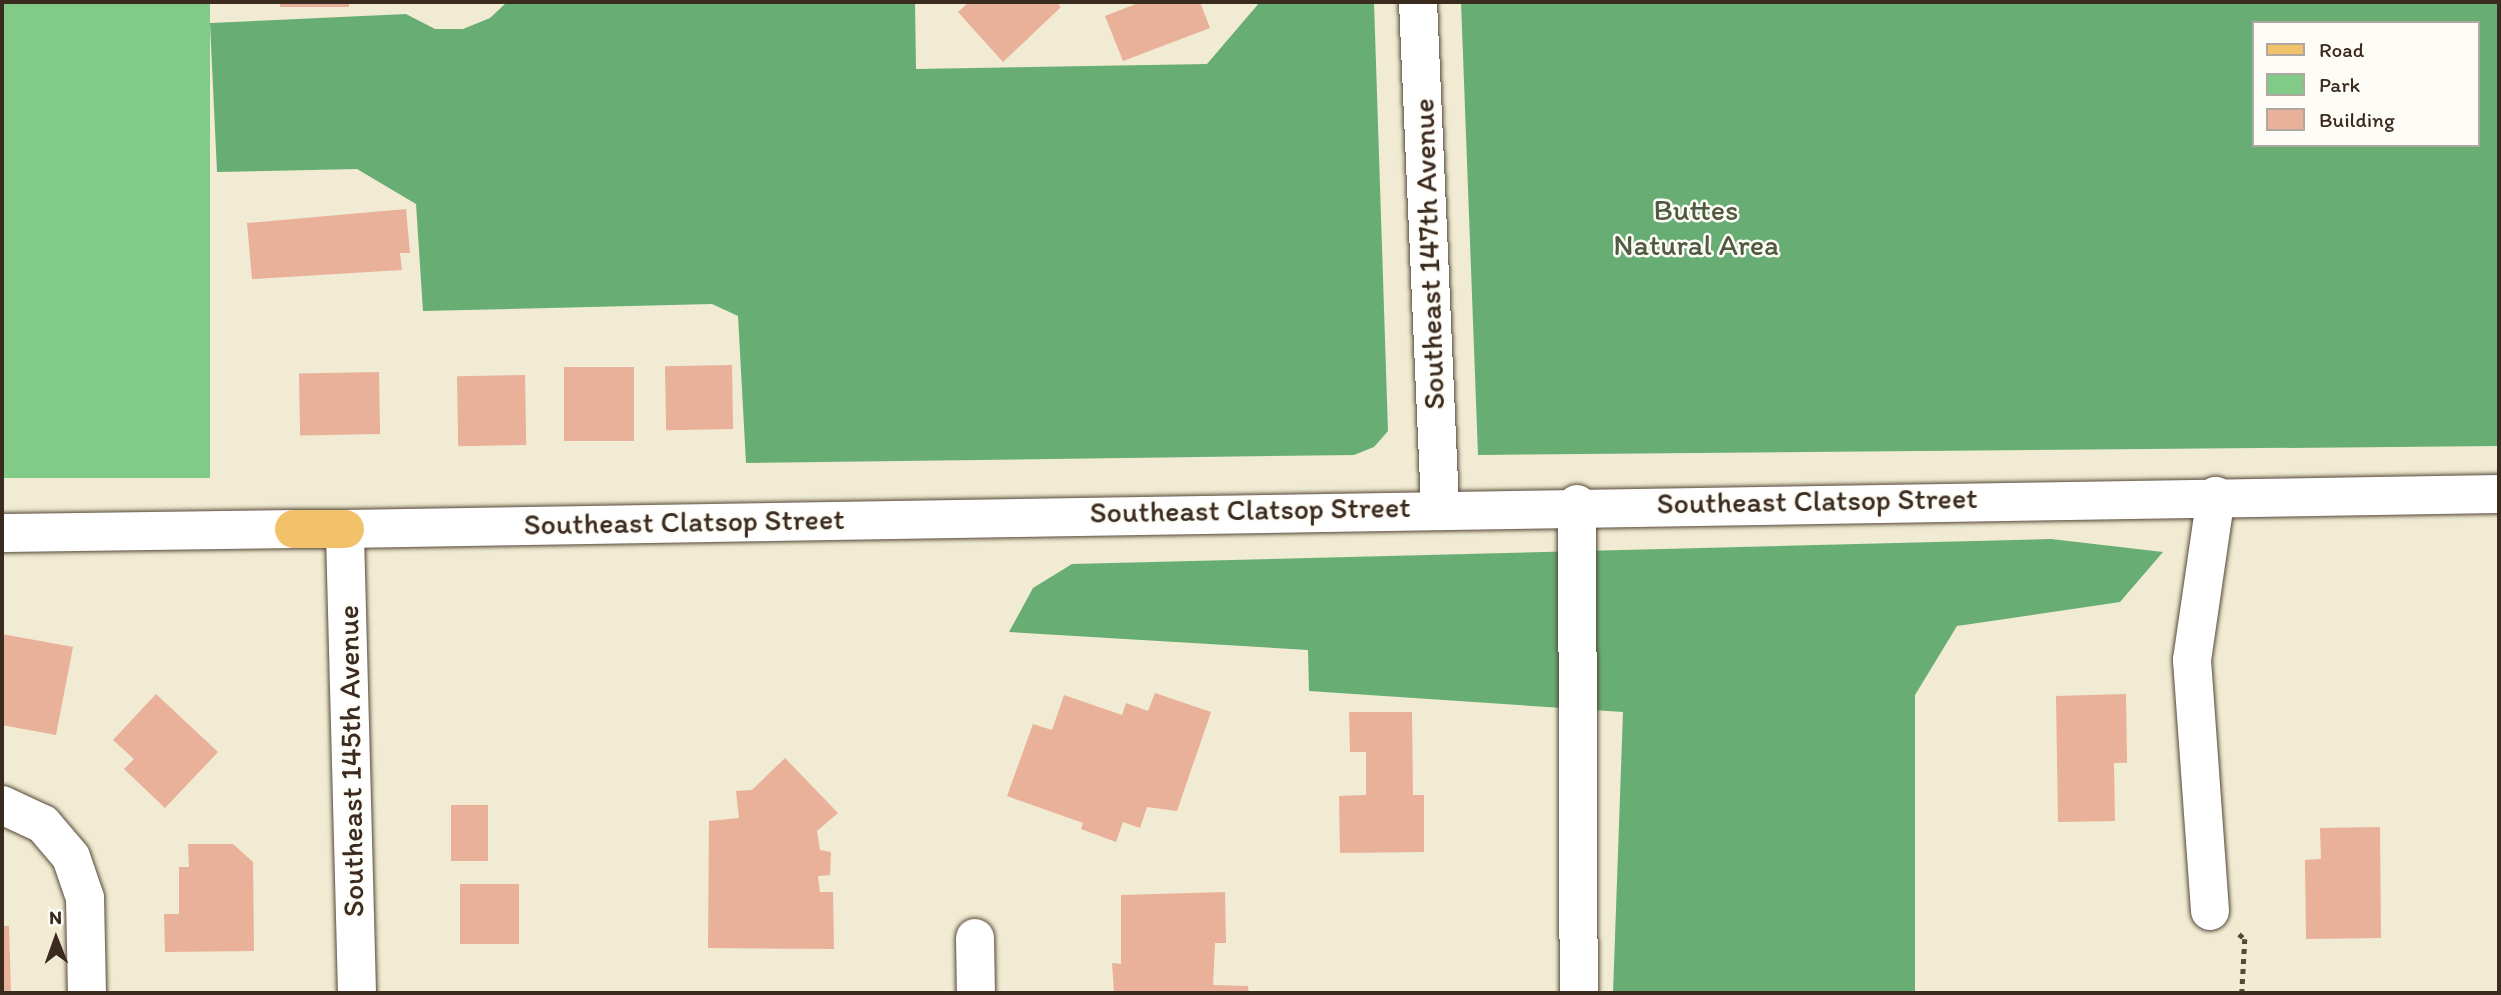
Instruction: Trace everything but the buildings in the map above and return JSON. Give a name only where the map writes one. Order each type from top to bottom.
[{"type":"main road","name":"Southeast Clatsop Street","points":[[295,529],[345,528]]},
{"type":"street","name":"Southeast 147th Avenue","points":[[1418,2],[1440,506]]},
{"type":"street","name":"Southeast Clatsop Street","points":[[345,528],[1440,506],[2499,494]]},
{"type":"street","points":[[2210,911],[2192,660],[2217,496]]},
{"type":"street","points":[[1577,504],[1579,993]]},
{"type":"street","name":"Southeast 145th Avenue","points":[[345,528],[357,993]]},
{"type":"street","name":"Southeast Clatsop Street","points":[[2,533],[295,529]]},
{"type":"street","points":[[2,805],[43,824],[71,857],[85,898],[87,993]]},
{"type":"street","points":[[975,938],[976,993]]},
{"type":"path","points":[[2210,911],[2245,939],[2242,993]]},
{"type":"green space","points":[[2,2],[210,2],[210,478],[2,478]]},
{"type":"green space","points":[[507,2],[915,2],[916,69],[1207,64],[1260,2],[1374,2],[1388,431],[1374,447],[1354,455],[746,463],[738,316],[712,304],[423,311],[416,204],[357,169],[217,172],[210,23],[406,14],[435,29],[463,29],[490,18]]},
{"type":"green space","name":"Buttes Natural Area","points":[[1461,2],[2499,2],[2499,446],[1478,455]]},
{"type":"green space","points":[[2051,539],[2163,552],[2120,602],[1957,626],[1915,695],[1915,993],[1613,993],[1623,712],[1309,691],[1308,650],[1009,632],[1033,588],[1072,564]]}]
